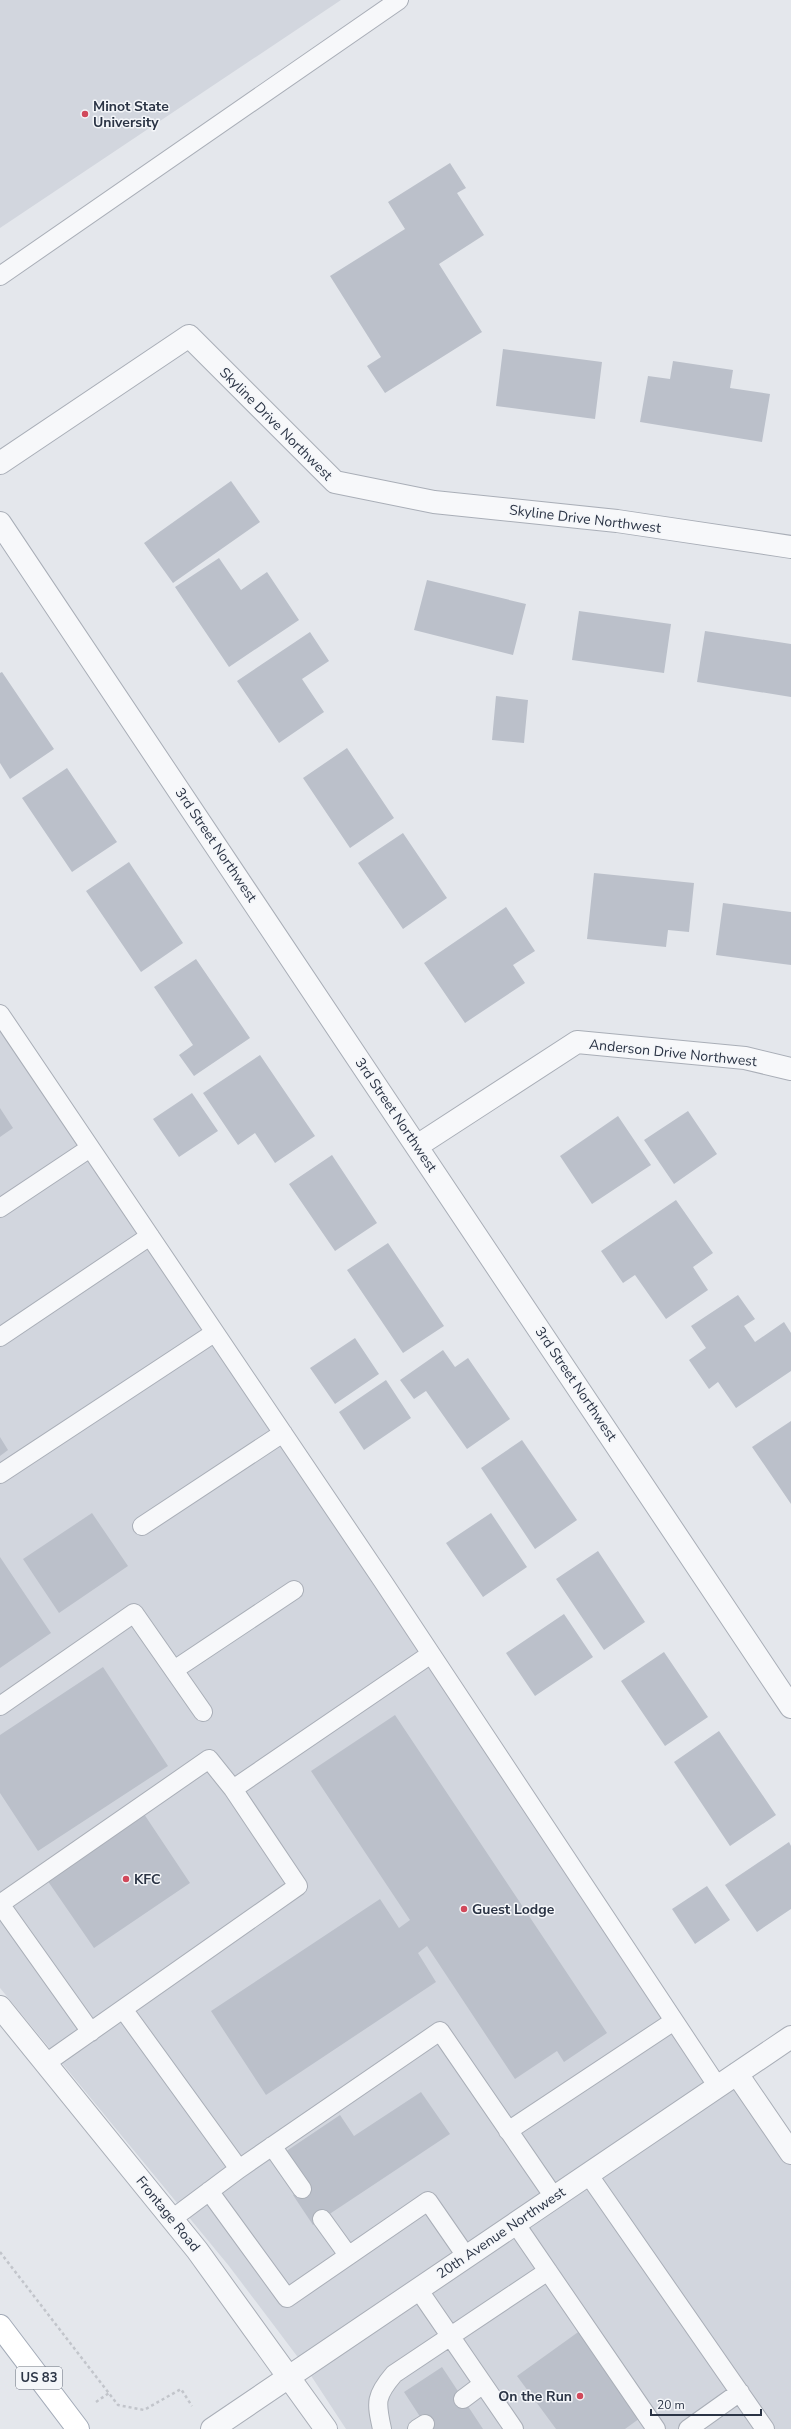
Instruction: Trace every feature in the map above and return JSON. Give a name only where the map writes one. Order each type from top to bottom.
[{"type":"main road","name":"US 83","points":[[0,2326],[78,2429]]},
{"type":"street","name":"Skyline Drive Northwest","points":[[0,463],[189,336],[335,482],[434,502],[617,521],[791,547]]},
{"type":"street","name":"3rd Street Northwest","points":[[0,523],[791,1707]]},
{"type":"street","name":"Anderson Drive Northwest","points":[[417,1146],[577,1042],[745,1058],[791,1070]]},
{"type":"street","name":"Frontage Road","points":[[0,2007],[197,2250],[326,2429]]},
{"type":"street","name":"20th Avenue Northwest","points":[[212,2429],[791,2037]]},
{"type":"street","points":[[737,2074],[791,2152]]},
{"type":"lane","points":[[0,276],[398,0]]},
{"type":"lane","points":[[0,1014],[431,1654],[718,2086]]},
{"type":"lane","points":[[0,1208],[90,1148]]},
{"type":"lane","points":[[0,1337],[150,1236]]},
{"type":"lane","points":[[0,1474],[214,1333]]},
{"type":"lane","points":[[142,1526],[283,1434]]},
{"type":"lane","points":[[174,1670],[294,1590]]},
{"type":"lane","points":[[0,1706],[134,1613],[203,1712]]},
{"type":"lane","points":[[233,1789],[431,1654]]},
{"type":"lane","points":[[46,2063],[91,2032],[298,1886],[233,1789],[208,1759],[0,1904],[91,2032]]},
{"type":"lane","points":[[123,2009],[239,2169]]},
{"type":"lane","points":[[508,2131],[674,2021]]},
{"type":"lane","points":[[172,2219],[239,2169],[440,2031],[554,2197]]},
{"type":"lane","points":[[272,2146],[302,2189]]},
{"type":"lane","points":[[588,2174],[765,2429]]},
{"type":"lane","points":[[210,2191],[286,2298],[428,2201],[466,2256]]},
{"type":"lane","points":[[322,2219],[348,2255]]},
{"type":"lane","points":[[516,2223],[656,2429]]},
{"type":"lane","points":[[382,2429],[377,2405],[381,2388],[394,2374],[548,2271]]},
{"type":"lane","points":[[418,2289],[483,2384],[506,2426]]},
{"type":"lane","points":[[463,2399],[483,2384]]},
{"type":"lane","points":[[688,2429],[740,2392]]},
{"type":"path","points":[[0,2252],[118,2404],[144,2410],[181,2390],[197,2412]]},
{"type":"shaded area","name":"Minot State University","points":[[0,0],[341,0],[0,228]]},
{"type":"shaded area","points":[[0,1016],[717,2086],[736,2074],[791,2153],[791,2429],[346,2429],[306,2368],[229,2266],[0,1988]]},
{"type":"building","points":[[450,163],[466,188],[457,193],[484,235],[439,264],[482,332],[385,393],[367,366],[381,357],[330,276],[405,229],[388,202]]},
{"type":"building","points":[[503,349],[602,362],[595,419],[496,406]]},
{"type":"building","points":[[673,361],[733,370],[730,388],[770,394],[762,442],[640,422],[648,376],[670,379]]},
{"type":"building","points":[[231,481],[260,522],[173,583],[144,543]]},
{"type":"building","points":[[219,558],[241,590],[267,572],[299,620],[229,667],[175,587]]},
{"type":"building","points":[[427,580],[526,604],[513,655],[414,630]]},
{"type":"building","points":[[579,611],[671,624],[664,673],[572,660]]},
{"type":"building","points":[[705,631],[791,644],[791,697],[697,682]]},
{"type":"building","points":[[310,632],[329,661],[302,679],[324,712],[279,743],[237,681]]},
{"type":"building","points":[[2,672],[54,749],[10,779],[0,763],[0,673]]},
{"type":"building","points":[[496,696],[528,700],[524,743],[492,740]]},
{"type":"building","points":[[347,748],[394,818],[350,848],[303,778]]},
{"type":"building","points":[[67,768],[117,842],[72,872],[22,798]]},
{"type":"building","points":[[403,833],[447,898],[403,929],[358,863]]},
{"type":"building","points":[[129,862],[183,943],[141,972],[86,891]]},
{"type":"building","points":[[594,873],[694,883],[689,932],[668,930],[666,947],[587,939]]},
{"type":"building","points":[[723,903],[791,912],[791,965],[716,955]]},
{"type":"building","points":[[506,907],[535,951],[513,965],[525,983],[465,1023],[424,963]]},
{"type":"building","points":[[196,959],[250,1038],[194,1076],[179,1055],[193,1045],[154,987]]},
{"type":"building","points":[[260,1055],[315,1136],[275,1163],[255,1133],[238,1145],[203,1093]]},
{"type":"building","points":[[192,1093],[218,1131],[179,1157],[153,1119]]},
{"type":"building","points":[[0,1108],[13,1128],[0,1137]]},
{"type":"building","points":[[688,1111],[717,1154],[674,1184],[644,1140]]},
{"type":"building","points":[[618,1116],[651,1165],[592,1204],[560,1156]]},
{"type":"building","points":[[332,1155],[377,1223],[335,1251],[289,1184]]},
{"type":"building","points":[[676,1200],[713,1253],[693,1267],[708,1290],[666,1319],[635,1275],[623,1283],[601,1251]]},
{"type":"building","points":[[388,1243],[444,1326],[403,1353],[347,1270]]},
{"type":"building","points":[[738,1295],[755,1319],[744,1326],[755,1342],[784,1322],[791,1333],[791,1371],[736,1408],[718,1382],[709,1389],[689,1360],[706,1348],[691,1326]]},
{"type":"building","points":[[355,1338],[379,1374],[335,1404],[310,1368]]},
{"type":"building","points":[[443,1350],[455,1367],[468,1358],[510,1419],[467,1449],[426,1391],[414,1399],[400,1380]]},
{"type":"building","points":[[386,1380],[411,1418],[364,1450],[339,1412]]},
{"type":"building","points":[[791,1421],[791,1504],[752,1447]]},
{"type":"building","points":[[0,1437],[8,1450],[0,1456]]},
{"type":"building","points":[[522,1440],[577,1520],[535,1549],[481,1468]]},
{"type":"building","points":[[92,1513],[128,1566],[59,1613],[23,1559]]},
{"type":"building","points":[[491,1513],[527,1567],[483,1597],[446,1543]]},
{"type":"building","points":[[598,1551],[645,1622],[604,1650],[556,1579]]},
{"type":"building","points":[[0,1557],[51,1633],[0,1668]]},
{"type":"building","points":[[564,1614],[593,1657],[535,1696],[506,1653]]},
{"type":"building","points":[[664,1652],[708,1717],[665,1746],[621,1681]]},
{"type":"building","points":[[103,1667],[168,1766],[38,1851],[0,1793],[0,1735]]},
{"type":"building","name":"Guest Lodge","points":[[395,1715],[607,2033],[564,2062],[557,2051],[515,2079],[427,1946],[418,1953],[436,1982],[266,2095],[211,2011],[380,1899],[399,1928],[410,1920],[311,1771]]},
{"type":"building","points":[[719,1731],[776,1815],[730,1846],[674,1762]]},
{"type":"building","points":[[142,1811],[190,1883],[94,1948],[45,1877]]},
{"type":"building","points":[[789,1842],[791,1846],[791,1909],[757,1932],[725,1885]]},
{"type":"building","points":[[707,1886],[730,1920],[695,1944],[672,1909]]},
{"type":"building","points":[[421,2092],[450,2134],[313,2225],[293,2195],[307,2186],[285,2152],[340,2115],[354,2136]]},
{"type":"building","name":"On the Run","points":[[581,2330],[643,2416],[625,2429],[556,2429],[517,2376]]},
{"type":"building","points":[[442,2367],[483,2429],[428,2429],[404,2392]]},
{"type":"place","name":"Minot State University","points":[[85,114]]},
{"type":"place","name":"KFC","points":[[126,1879]]},
{"type":"place","name":"Guest Lodge","points":[[464,1909]]},
{"type":"place","name":"On the Run","points":[[580,2396]]}]
